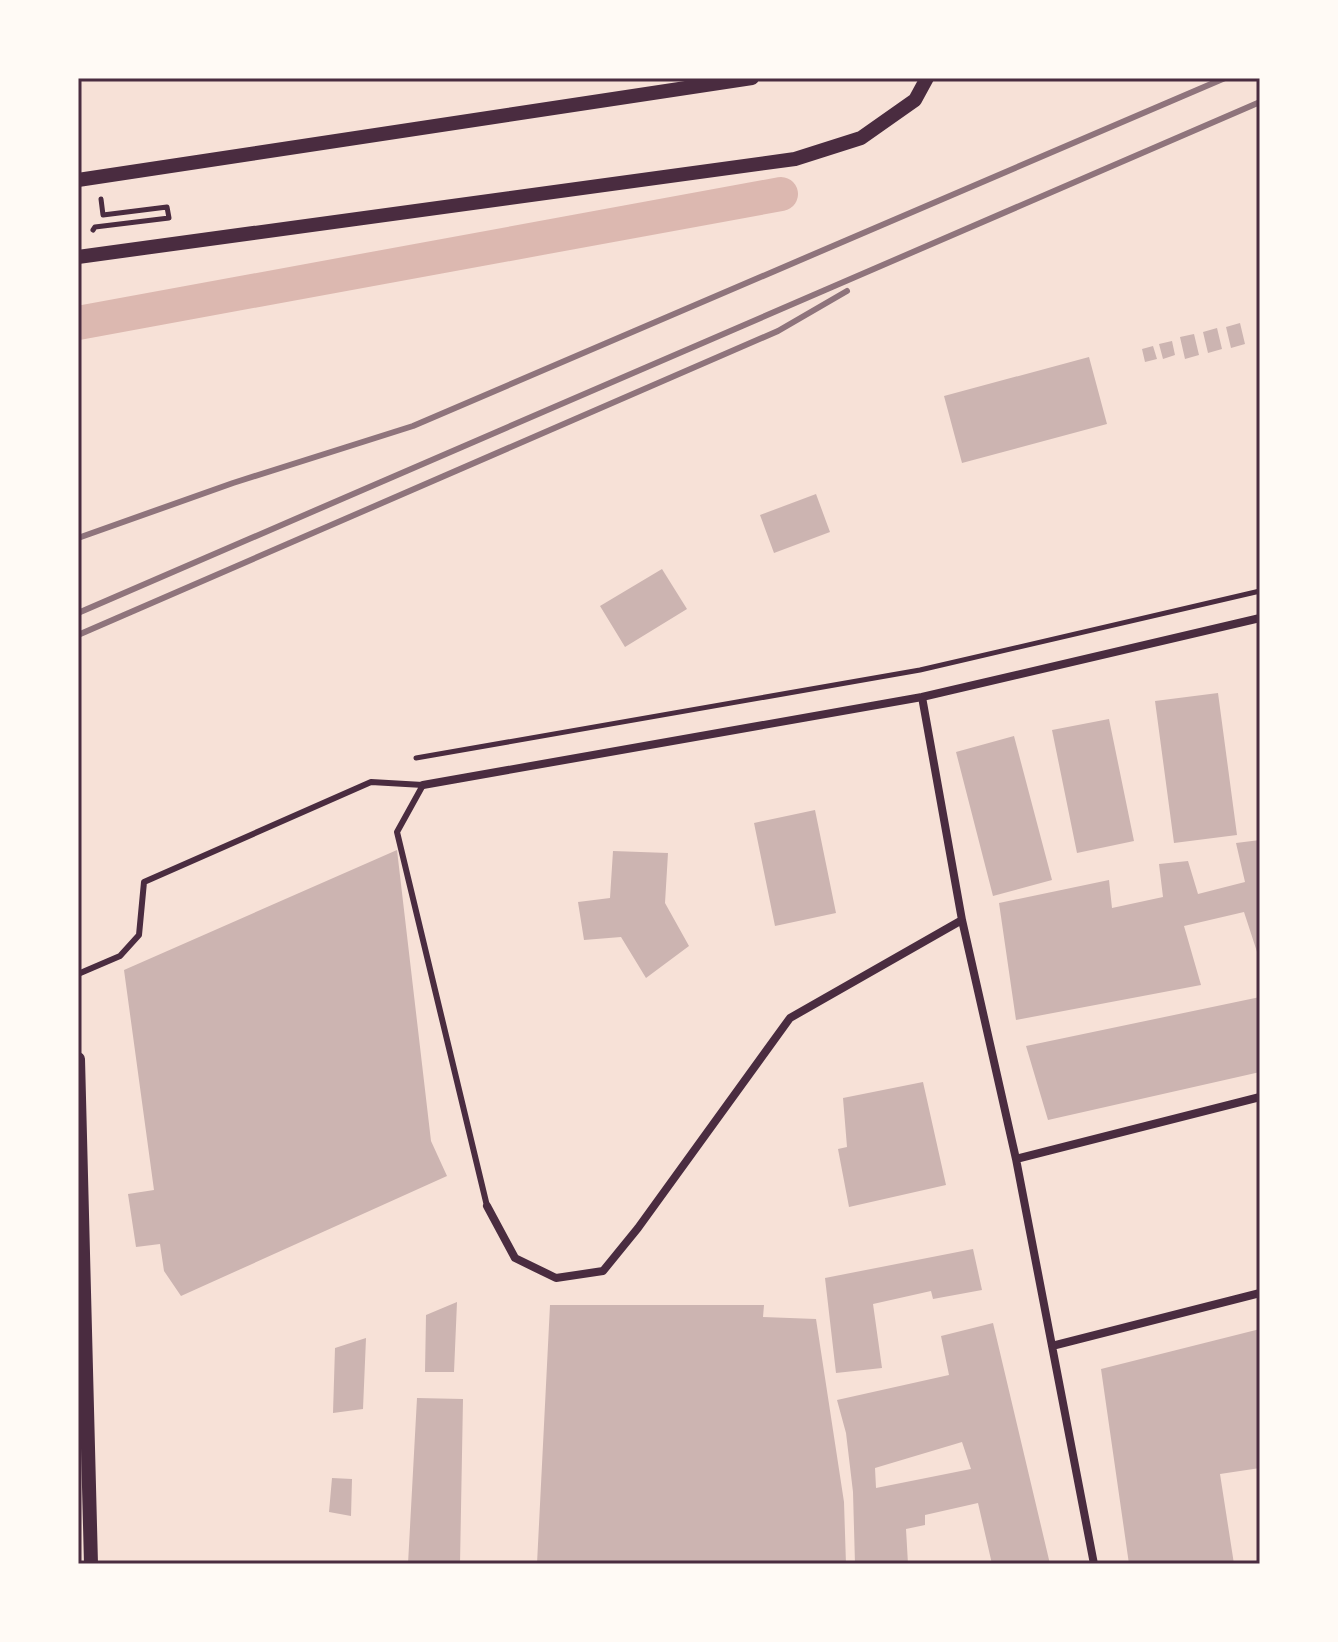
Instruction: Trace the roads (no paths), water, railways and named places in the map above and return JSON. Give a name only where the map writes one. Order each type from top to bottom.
[{"type":"street","points":[[78,180],[752,78]]},
{"type":"street","points":[[78,257],[795,159],[861,138],[915,100],[927,78]]},
{"type":"street","points":[[423,785],[922,697],[1260,618]]},
{"type":"street","points":[[922,697],[962,920],[1016,1159],[1094,1564]]},
{"type":"street","points":[[487,1206],[515,1258],[556,1278],[603,1271],[638,1228],[790,1018],[962,920]]},
{"type":"street","points":[[78,1059],[91,1564]]},
{"type":"street","points":[[1016,1159],[1260,1097]]},
{"type":"street","points":[[1052,1346],[1260,1293]]},
{"type":"lane","points":[[78,974],[120,956],[139,935],[144,882],[371,782],[423,785],[397,832],[487,1206]]},
{"type":"waterway","points":[[78,323],[781,194]]},
{"type":"railway","points":[[78,538],[233,483],[413,426],[1225,78]]},
{"type":"railway","points":[[78,613],[1260,102]]},
{"type":"railway","points":[[78,635],[778,331],[847,291]]}]
